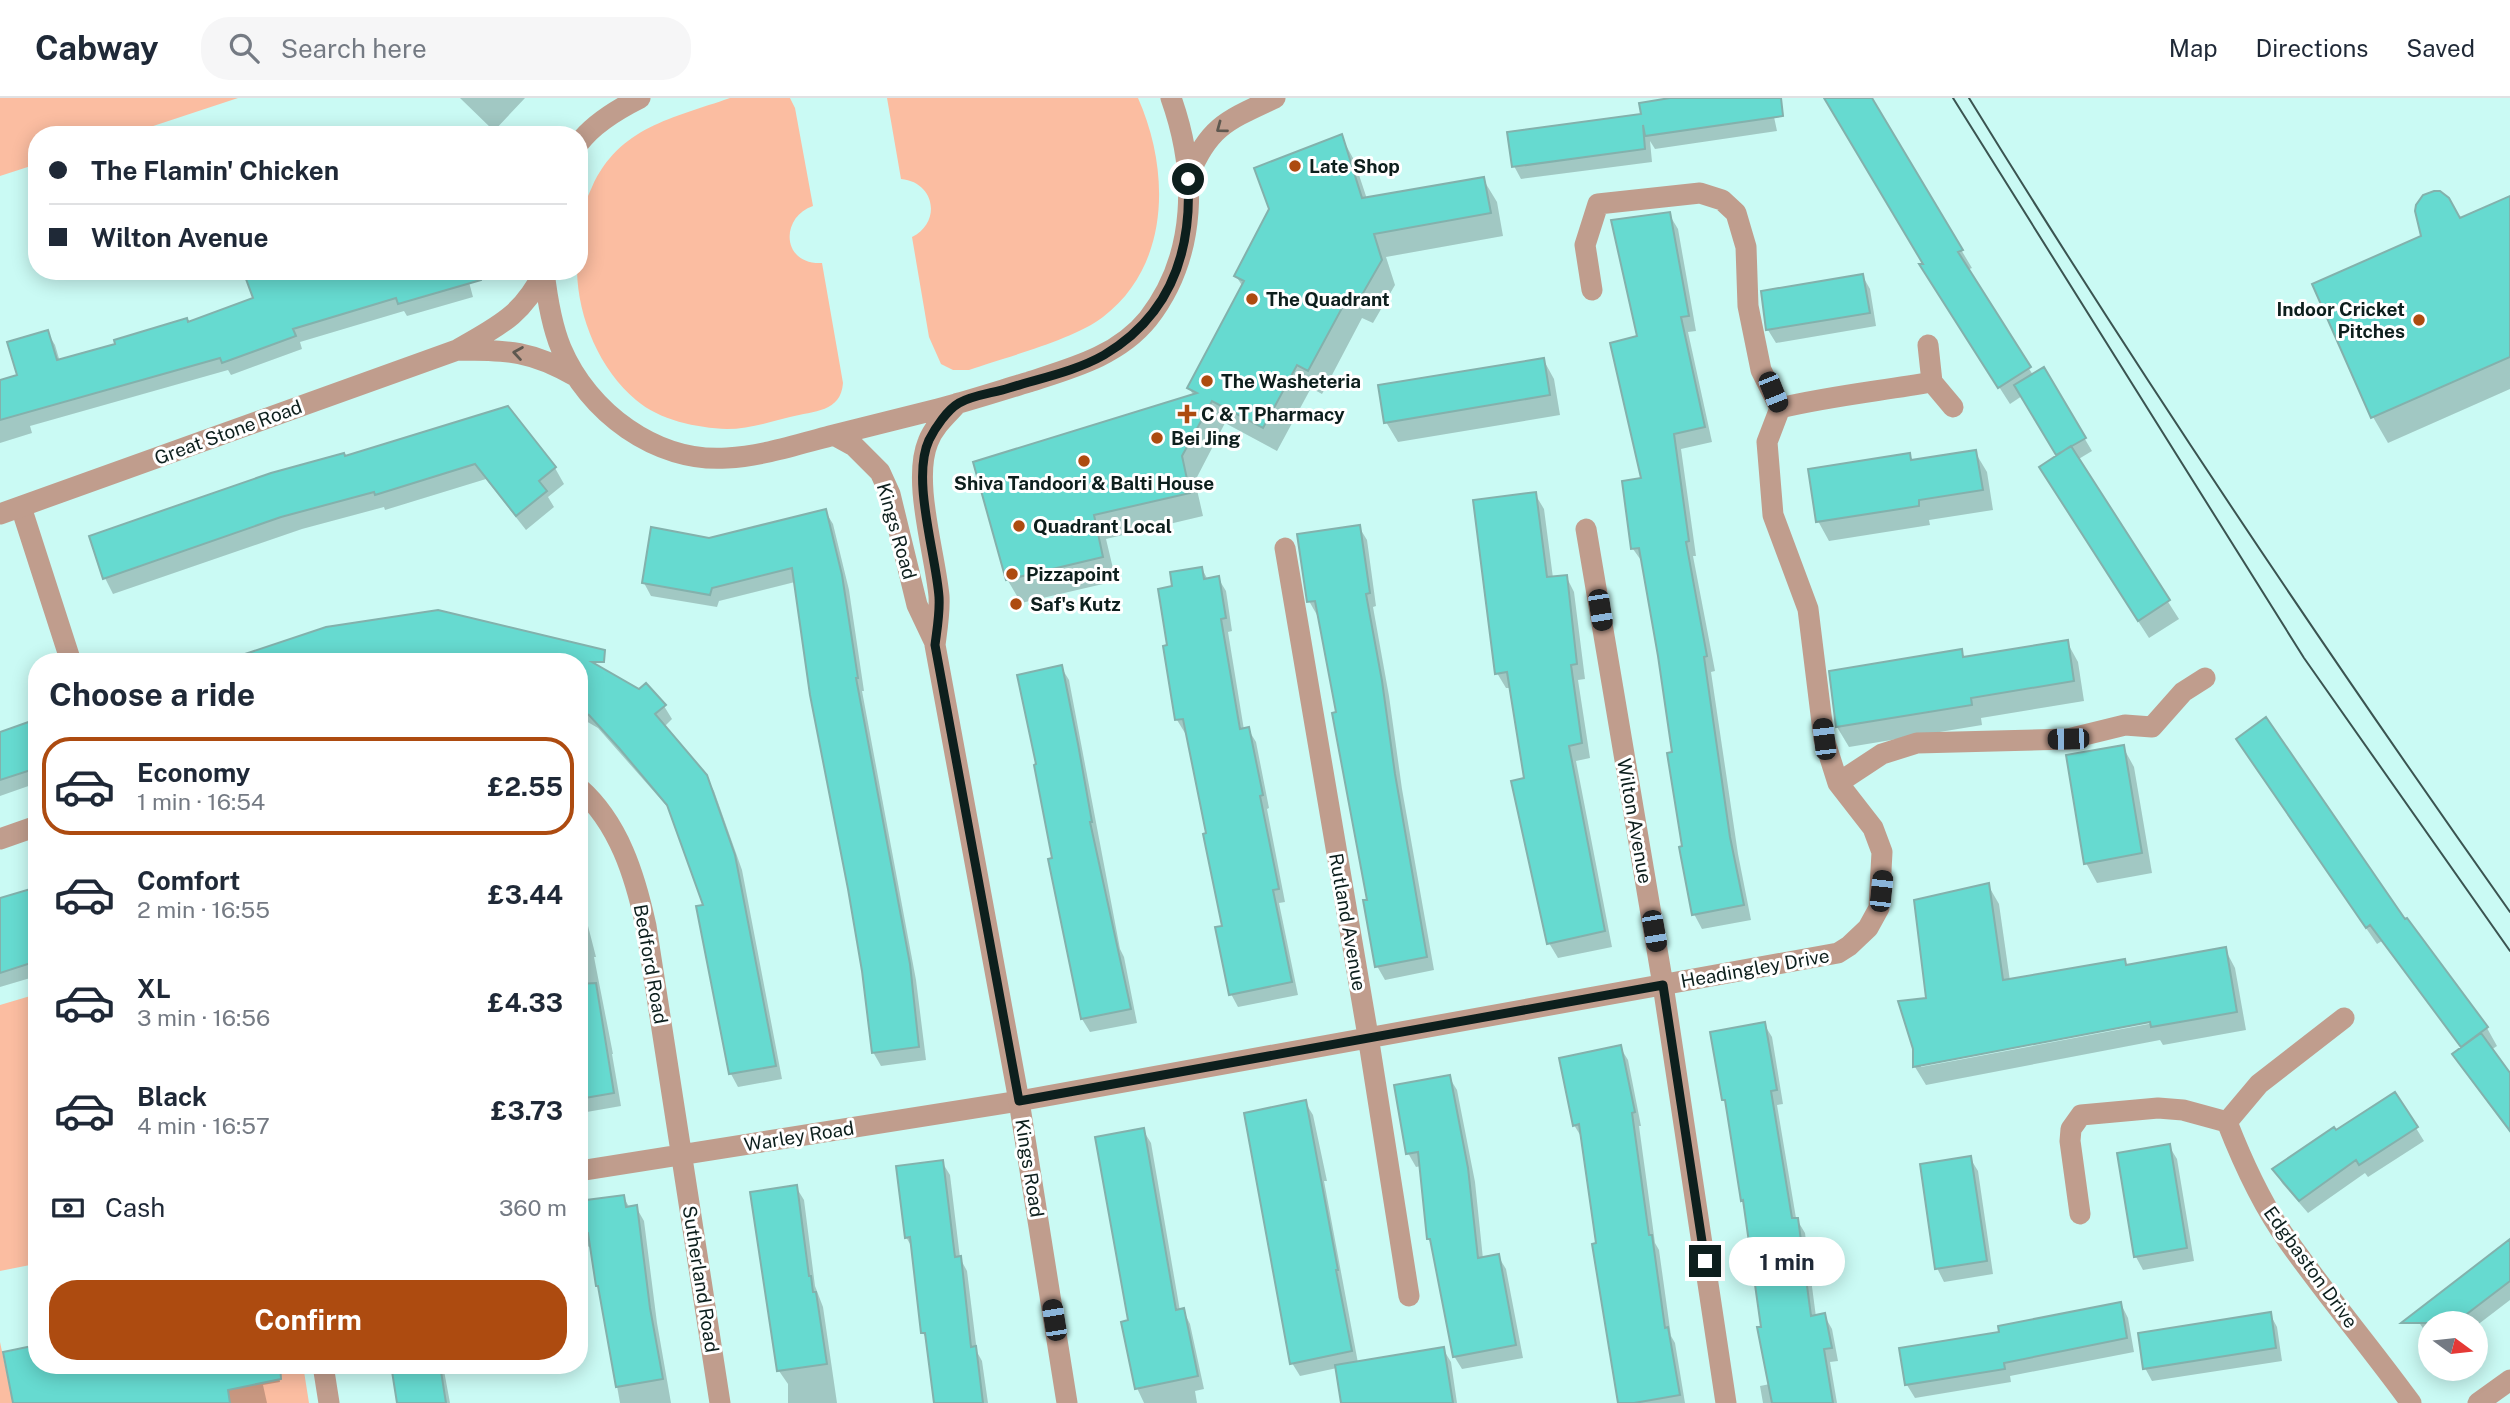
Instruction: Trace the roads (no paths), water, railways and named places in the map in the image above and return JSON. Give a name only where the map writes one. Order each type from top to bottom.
[{"type":"street","points":[[588,134],[617,110],[640,98]]},
{"type":"street","points":[[546,280],[558,337],[575,376],[597,403],[624,428],[654,445],[690,456],[725,458],[769,452],[958,403],[1073,368],[1102,356],[1128,339],[1147,320],[1177,272],[1190,212],[1179,120],[1171,98]]},
{"type":"street","points":[[1188,179],[1199,151],[1208,138],[1220,127],[1275,98]]},
{"type":"street","points":[[1592,290],[1585,245],[1598,204],[1700,193],[1722,200],[1736,213],[1746,247],[1748,306],[1761,370],[1780,408],[1828,397],[1878,392],[1932,382]]},
{"type":"street","name":"Great Stone Road","points":[[0,514],[457,350],[500,326],[518,312],[532,296],[540,280]]},
{"type":"street","points":[[1928,345],[1932,382],[1953,407]]},
{"type":"street","name":"Great Stone Road","points":[[457,350],[522,352],[556,365],[575,376]]},
{"type":"street","name":"Kings Road","points":[[935,645],[939,598],[923,484],[924,461],[928,442],[938,425],[958,403]]},
{"type":"street","name":"Headingley Drive","points":[[1019,1101],[1838,953],[1849,946],[1868,928],[1879,908],[1882,852],[1873,828],[1838,783],[1824,739],[1808,609],[1773,516],[1766,443],[1780,408]]},
{"type":"street","name":"Kings Road","points":[[834,435],[854,446],[880,472],[890,494],[917,605],[935,645],[1019,1101],[1067,1403]]},
{"type":"street","points":[[21,508],[68,653]]},
{"type":"street","name":"Wilton Avenue","points":[[1586,529],[1663,985],[1726,1403]]},
{"type":"street","name":"Rutland Avenue","points":[[1285,548],[1409,1296]]},
{"type":"street","points":[[1838,783],[1882,754],[1917,743],[2068,739],[2124,725],[2152,727],[2183,692],[2204,678]]},
{"type":"street","name":"Bedford Road","points":[[588,796],[596,803],[618,840],[636,881],[646,926],[682,1156]]},
{"type":"street","points":[[0,839],[28,829]]},
{"type":"street","points":[[2080,1213],[2070,1141],[2071,1129],[2081,1115],[2158,1108],[2183,1110],[2227,1122],[2259,1084],[2344,1018]]},
{"type":"street","name":"Warley Road","points":[[588,1170],[1019,1101]]},
{"type":"street","name":"Edgbaston Drive","points":[[2227,1122],[2245,1166],[2287,1240],[2411,1403]]},
{"type":"street","name":"Sutherland Road","points":[[682,1156],[720,1403]]},
{"type":"street","points":[[324,1374],[329,1403]]},
{"type":"street","points":[[2478,1403],[2510,1380]]},
{"type":"tram line","points":[[1953,98],[2304,658],[2510,951]]},
{"type":"tram line","points":[[1969,98],[2099,305],[2233,510],[2510,912]]},
{"type":"place","name":"Late Shop","points":[[1295,166]]},
{"type":"place","name":"The Quadrant","points":[[1252,299]]},
{"type":"place","name":"Indoor Cricket Pitches","points":[[2419,320]]},
{"type":"place","name":"The Washeteria","points":[[1207,381]]},
{"type":"place","name":"C & T Pharmacy","points":[[1187,414]]},
{"type":"place","name":"Bei Jing","points":[[1157,438]]},
{"type":"place","name":"Shiva Tandoori & Balti House","points":[[1084,461]]},
{"type":"place","name":"Quadrant Local","points":[[1019,526]]},
{"type":"place","name":"Pizzapoint","points":[[1012,574]]},
{"type":"place","name":"Saf's Kutz","points":[[1016,604]]}]
